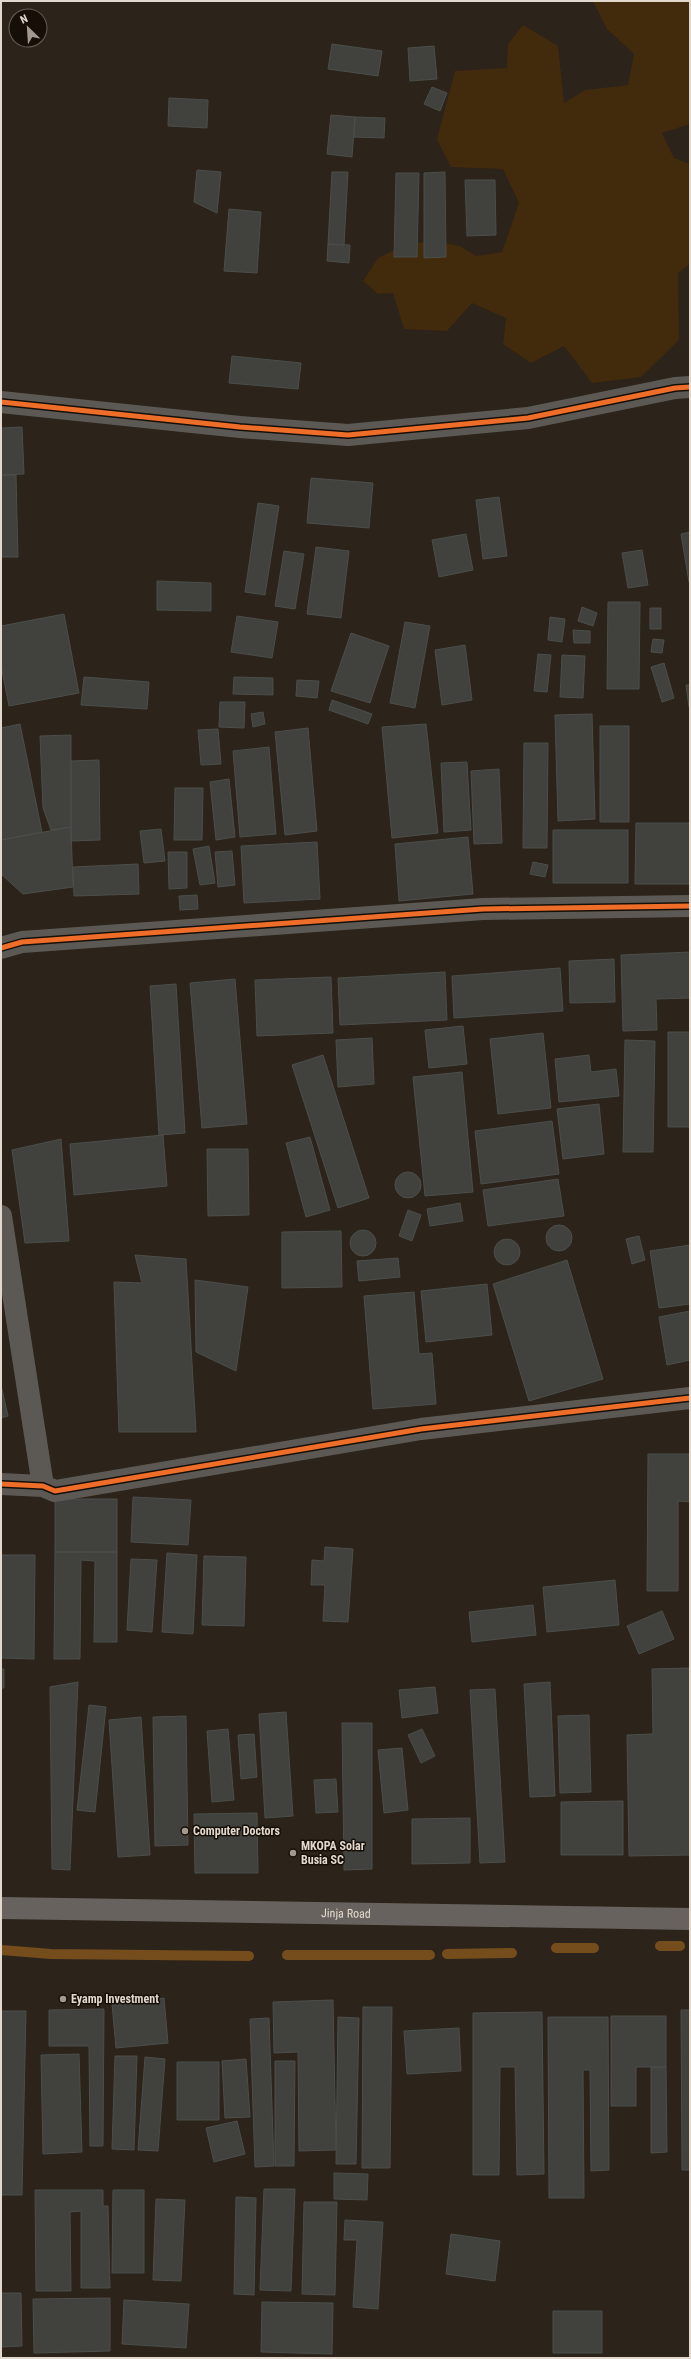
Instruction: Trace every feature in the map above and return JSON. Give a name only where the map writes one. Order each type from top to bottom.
[{"type":"main road","name":"Jinja Road","points":[[1,1908],[690,1919]]},
{"type":"street","points":[[1,402],[240,427],[348,435],[528,418],[690,387]]},
{"type":"street","points":[[1,948],[22,942],[483,909],[690,906]]},
{"type":"street","points":[[1,1216],[43,1486]]},
{"type":"street","points":[[1,1484],[43,1486],[55,1491],[421,1429],[690,1398]]},
{"type":"shaded area","points":[[593,1],[690,1],[690,124],[662,133],[674,158],[690,164],[690,264],[678,273],[679,340],[641,377],[592,383],[564,346],[531,363],[503,344],[506,318],[472,303],[447,331],[404,329],[393,293],[378,294],[363,281],[378,258],[406,244],[435,241],[460,246],[476,256],[502,252],[519,203],[503,169],[451,167],[437,139],[455,71],[507,68],[508,44],[523,25],[558,46],[564,103],[585,90],[628,85],[634,54],[607,29]]},
{"type":"building","points":[[332,44],[382,51],[378,76],[328,69]]},
{"type":"building","points":[[434,46],[437,79],[410,81],[408,48]]},
{"type":"building","points":[[432,87],[447,93],[440,111],[424,104]]},
{"type":"building","points":[[169,98],[208,100],[207,128],[168,126]]},
{"type":"building","points":[[331,115],[355,117],[352,157],[327,154]]},
{"type":"building","points":[[355,117],[385,118],[384,138],[354,137]]},
{"type":"building","points":[[197,170],[221,172],[217,213],[194,202]]},
{"type":"building","points":[[332,172],[348,172],[344,245],[328,244]]},
{"type":"building","points":[[445,172],[446,257],[424,258],[424,173]]},
{"type":"building","points":[[396,173],[419,173],[417,257],[394,257]]},
{"type":"building","points":[[465,180],[495,180],[496,235],[467,236]]},
{"type":"building","points":[[229,209],[261,212],[257,273],[224,271]]},
{"type":"building","points":[[328,244],[350,245],[349,263],[327,261]]},
{"type":"building","points":[[232,356],[301,363],[298,389],[229,383]]},
{"type":"building","points":[[22,427],[24,474],[1,475],[1,428]]},
{"type":"building","points":[[1,475],[16,475],[18,557],[1,557]]},
{"type":"building","points":[[311,478],[373,483],[369,528],[307,523]]},
{"type":"building","points":[[499,497],[507,556],[483,559],[476,500]]},
{"type":"building","points":[[258,503],[279,506],[265,595],[245,592]]},
{"type":"building","points":[[690,532],[690,581],[689,582],[681,534]]},
{"type":"building","points":[[466,534],[473,570],[439,577],[432,540]]},
{"type":"building","points":[[316,547],[349,551],[341,618],[307,614]]},
{"type":"building","points":[[642,550],[648,585],[628,588],[622,553]]},
{"type":"building","points":[[284,551],[304,554],[295,609],[275,606]]},
{"type":"building","points":[[157,581],[211,583],[211,611],[157,610]]},
{"type":"building","points":[[608,602],[640,602],[639,689],[607,689]]},
{"type":"building","points":[[582,607],[597,613],[593,626],[578,621]]},
{"type":"building","points":[[650,608],[661,608],[661,629],[650,629]]},
{"type":"building","points":[[64,614],[79,693],[9,706],[1,665],[1,626]]},
{"type":"building","points":[[237,616],[278,622],[272,658],[231,652]]},
{"type":"building","points":[[550,617],[565,619],[562,642],[548,640]]},
{"type":"building","points":[[405,622],[430,626],[415,708],[390,703]]},
{"type":"building","points":[[573,630],[590,631],[590,643],[574,643]]},
{"type":"building","points":[[351,633],[389,646],[370,703],[331,691]]},
{"type":"building","points":[[653,639],[664,640],[662,653],[651,652]]},
{"type":"building","points":[[465,645],[472,700],[442,705],[435,650]]},
{"type":"building","points":[[538,654],[551,655],[547,692],[534,691]]},
{"type":"building","points":[[562,655],[585,656],[583,698],[560,697]]},
{"type":"building","points":[[664,663],[674,698],[662,702],[651,667]]},
{"type":"building","points":[[84,677],[149,682],[147,709],[81,705]]},
{"type":"building","points":[[234,677],[273,678],[273,695],[233,694]]},
{"type":"building","points":[[297,680],[319,681],[317,698],[296,696]]},
{"type":"building","points":[[686,685],[690,685],[690,707],[689,707]]},
{"type":"building","points":[[332,700],[372,714],[368,724],[329,710]]},
{"type":"building","points":[[220,702],[245,702],[244,728],[219,727]]},
{"type":"building","points":[[263,712],[265,724],[253,727],[251,714]]},
{"type":"building","points":[[592,714],[595,819],[558,821],[555,715]]},
{"type":"building","points":[[20,724],[42,832],[1,840],[1,728]]},
{"type":"building","points":[[426,724],[438,833],[392,838],[382,727]]},
{"type":"building","points":[[600,726],[629,726],[629,822],[600,822]]},
{"type":"building","points":[[308,728],[317,831],[285,835],[275,732]]},
{"type":"building","points":[[218,729],[221,764],[201,765],[198,730]]},
{"type":"building","points":[[71,735],[71,827],[51,830],[43,808],[40,736]]},
{"type":"building","points":[[524,743],[548,743],[547,848],[523,848]]},
{"type":"building","points":[[269,747],[276,834],[240,837],[233,751]]},
{"type":"building","points":[[99,760],[100,840],[71,841],[71,761]]},
{"type":"building","points":[[467,762],[471,830],[444,832],[441,763]]},
{"type":"building","points":[[499,769],[502,843],[474,844],[471,771]]},
{"type":"building","points":[[229,779],[235,837],[216,840],[210,782]]},
{"type":"building","points":[[175,788],[203,788],[202,840],[174,840]]},
{"type":"building","points":[[636,823],[690,823],[690,884],[635,884]]},
{"type":"building","points":[[71,827],[73,887],[23,894],[1,874],[1,840]]},
{"type":"building","points":[[161,829],[165,861],[144,863],[140,831]]},
{"type":"building","points":[[553,830],[628,830],[628,883],[553,883]]},
{"type":"building","points":[[468,837],[473,894],[399,901],[395,844]]},
{"type":"building","points":[[317,842],[320,899],[244,903],[241,846]]},
{"type":"building","points":[[209,846],[215,883],[200,885],[193,849]]},
{"type":"building","points":[[232,851],[235,885],[218,887],[215,852]]},
{"type":"building","points":[[168,852],[187,852],[187,888],[169,889]]},
{"type":"building","points":[[533,862],[548,865],[545,877],[530,874]]},
{"type":"building","points":[[138,864],[139,894],[74,896],[73,867]]},
{"type":"building","points":[[197,895],[198,909],[180,910],[179,896]]},
{"type":"building","points":[[690,952],[690,998],[656,999],[657,1030],[623,1031],[621,955]]},
{"type":"building","points":[[614,959],[615,1002],[570,1003],[569,961]]},
{"type":"building","points":[[560,968],[563,1011],[454,1018],[452,976]]},
{"type":"building","points":[[445,972],[447,1020],[340,1025],[338,978]]},
{"type":"building","points":[[331,977],[333,1033],[257,1036],[255,980]]},
{"type":"building","points":[[235,979],[247,1124],[202,1128],[190,983]]},
{"type":"building","points":[[176,984],[185,1133],[159,1135],[150,986]]},
{"type":"building","points":[[463,1026],[467,1064],[429,1068],[425,1030]]},
{"type":"building","points":[[668,1032],[690,1032],[690,1127],[668,1127]]},
{"type":"building","points":[[543,1033],[551,1108],[498,1114],[490,1039]]},
{"type":"building","points":[[372,1038],[374,1084],[338,1087],[336,1040]]},
{"type":"building","points":[[625,1040],[655,1041],[653,1152],[623,1152]]},
{"type":"building","points":[[323,1055],[369,1198],[338,1208],[292,1065]]},
{"type":"building","points":[[589,1055],[591,1072],[616,1069],[619,1096],[559,1102],[555,1059]]},
{"type":"building","points":[[462,1072],[473,1192],[425,1196],[413,1077]]},
{"type":"building","points":[[599,1104],[604,1154],[563,1159],[557,1109]]},
{"type":"building","points":[[552,1121],[559,1174],[481,1184],[475,1131]]},
{"type":"building","points":[[163,1135],[167,1186],[74,1195],[70,1144]]},
{"type":"building","points":[[310,1137],[330,1210],[306,1217],[286,1143]]},
{"type":"building","points":[[61,1139],[69,1241],[25,1243],[12,1150]]},
{"type":"building","points":[[207,1149],[248,1149],[249,1215],[208,1216]]},
{"type":"building","points":[[408,1172],[417,1176],[421,1185],[417,1194],[408,1198],[399,1194],[395,1185],[399,1176]]},
{"type":"building","points":[[558,1179],[564,1216],[488,1226],[483,1190]]},
{"type":"building","points":[[460,1203],[463,1221],[430,1226],[427,1209]]},
{"type":"building","points":[[408,1210],[421,1215],[412,1241],[399,1236]]},
{"type":"building","points":[[559,1225],[568,1229],[572,1238],[568,1247],[559,1251],[550,1247],[546,1238],[550,1229]]},
{"type":"building","points":[[363,1230],[372,1234],[376,1243],[372,1252],[363,1256],[354,1252],[350,1243],[354,1234]]},
{"type":"building","points":[[341,1231],[342,1287],[282,1288],[282,1232]]},
{"type":"building","points":[[639,1236],[645,1260],[632,1264],[626,1239]]},
{"type":"building","points":[[507,1239],[516,1243],[520,1252],[516,1261],[507,1265],[498,1261],[494,1252],[498,1243]]},
{"type":"building","points":[[690,1245],[690,1304],[659,1308],[650,1251]]},
{"type":"building","points":[[135,1255],[186,1259],[196,1432],[119,1432],[114,1282],[142,1283]]},
{"type":"building","points":[[398,1258],[400,1277],[359,1281],[357,1261]]},
{"type":"building","points":[[567,1260],[603,1379],[529,1401],[493,1284]]},
{"type":"building","points":[[195,1280],[248,1287],[236,1371],[196,1352]]},
{"type":"building","points":[[487,1284],[492,1335],[426,1342],[421,1291]]},
{"type":"building","points":[[414,1292],[419,1354],[432,1353],[436,1404],[373,1409],[364,1296]]},
{"type":"building","points":[[690,1311],[690,1360],[667,1365],[659,1317]]},
{"type":"building","points":[[1,1385],[8,1416],[1,1418]]},
{"type":"building","points":[[648,1454],[690,1454],[690,1502],[678,1501],[678,1591],[647,1591]]},
{"type":"building","points":[[133,1497],[191,1500],[188,1545],[131,1542]]},
{"type":"building","points":[[55,1499],[117,1499],[117,1552],[55,1552]]},
{"type":"building","points":[[325,1547],[353,1549],[348,1622],[323,1621],[325,1585],[311,1585],[312,1560],[324,1561]]},
{"type":"building","points":[[55,1552],[117,1552],[117,1642],[94,1642],[95,1561],[81,1560],[80,1659],[54,1659]]},
{"type":"building","points":[[167,1553],[197,1555],[193,1634],[162,1632]]},
{"type":"building","points":[[1,1555],[35,1555],[34,1659],[1,1658]]},
{"type":"building","points":[[204,1556],[246,1557],[244,1626],[202,1625]]},
{"type":"building","points":[[131,1559],[157,1560],[152,1632],[127,1630]]},
{"type":"building","points":[[615,1580],[619,1625],[547,1632],[543,1587]]},
{"type":"building","points":[[533,1605],[536,1635],[472,1642],[469,1612]]},
{"type":"building","points":[[662,1611],[674,1639],[639,1654],[627,1626]]},
{"type":"building","points":[[690,1668],[690,1855],[629,1856],[627,1735],[653,1734],[652,1669]]},
{"type":"building","points":[[1,1669],[4,1669],[4,1688],[1,1688]]},
{"type":"building","points":[[78,1682],[70,1870],[52,1869],[50,1687]]},
{"type":"building","points":[[550,1682],[555,1796],[530,1797],[524,1684]]},
{"type":"building","points":[[435,1687],[438,1713],[402,1718],[399,1690]]},
{"type":"building","points":[[495,1689],[505,1862],[480,1863],[470,1690]]},
{"type":"building","points":[[89,1705],[106,1707],[95,1812],[77,1810]]},
{"type":"building","points":[[286,1712],[293,1816],[265,1818],[259,1714]]},
{"type":"building","points":[[589,1715],[591,1792],[560,1793],[558,1716]]},
{"type":"building","points":[[186,1716],[188,1845],[155,1846],[153,1717]]},
{"type":"building","points":[[141,1717],[150,1855],[118,1857],[109,1720]]},
{"type":"building","points":[[342,1723],[372,1723],[372,1869],[344,1870]]},
{"type":"building","points":[[228,1729],[234,1800],[212,1802],[207,1731]]},
{"type":"building","points":[[422,1729],[435,1756],[421,1763],[408,1735]]},
{"type":"building","points":[[254,1734],[257,1777],[241,1779],[238,1735]]},
{"type":"building","points":[[402,1748],[408,1810],[384,1813],[378,1750]]},
{"type":"building","points":[[336,1779],[338,1812],[316,1813],[314,1780]]},
{"type":"building","points":[[623,1801],[623,1855],[561,1855],[561,1802]]},
{"type":"building","points":[[257,1813],[258,1873],[195,1873],[194,1814]]},
{"type":"building","points":[[470,1818],[470,1863],[412,1864],[412,1819]]},
{"type":"building","points":[[164,1998],[168,2043],[116,2048],[112,2004]]},
{"type":"building","points":[[333,2000],[336,2150],[299,2151],[298,2052],[274,2053],[273,2002]]},
{"type":"building","points":[[363,2007],[392,2007],[390,2168],[362,2168]]},
{"type":"building","points":[[104,2009],[103,2146],[90,2146],[89,2046],[49,2046],[49,2010]]},
{"type":"building","points":[[681,2010],[690,2010],[690,2170],[682,2170]]},
{"type":"building","points":[[1,2011],[26,2011],[22,2195],[1,2195]]},
{"type":"building","points":[[542,2012],[544,2174],[517,2175],[515,2067],[500,2067],[499,2175],[473,2175],[473,2013]]},
{"type":"building","points":[[611,2016],[666,2016],[666,2067],[636,2067],[636,2106],[611,2106]]},
{"type":"building","points":[[338,2017],[359,2018],[356,2164],[336,2164]]},
{"type":"building","points":[[548,2017],[608,2017],[609,2170],[591,2171],[590,2070],[583,2070],[584,2198],[549,2198]]},
{"type":"building","points":[[269,2018],[274,2166],[255,2167],[250,2019]]},
{"type":"building","points":[[459,2028],[461,2071],[407,2074],[404,2031]]},
{"type":"building","points":[[79,2054],[82,2152],[43,2154],[41,2055]]},
{"type":"building","points":[[115,2056],[137,2056],[134,2150],[112,2149]]},
{"type":"building","points":[[145,2057],[165,2059],[158,2151],[138,2150]]},
{"type":"building","points":[[246,2059],[250,2117],[225,2118],[222,2061]]},
{"type":"building","points":[[275,2061],[295,2061],[294,2166],[275,2166]]},
{"type":"building","points":[[177,2062],[219,2062],[219,2120],[177,2120]]},
{"type":"building","points":[[651,2067],[666,2067],[667,2152],[651,2153]]},
{"type":"building","points":[[237,2121],[245,2154],[214,2162],[206,2128]]},
{"type":"building","points":[[334,2173],[368,2174],[367,2200],[334,2199]]},
{"type":"building","points":[[264,2189],[295,2189],[291,2291],[260,2290]]},
{"type":"building","points":[[35,2190],[103,2190],[103,2206],[108,2206],[110,2288],[81,2288],[81,2211],[70,2212],[71,2291],[36,2291]]},
{"type":"building","points":[[113,2190],[144,2190],[144,2273],[112,2273]]},
{"type":"building","points":[[236,2197],[256,2198],[254,2295],[234,2294]]},
{"type":"building","points":[[156,2199],[185,2200],[181,2281],[153,2280]]},
{"type":"building","points":[[304,2202],[337,2202],[335,2295],[302,2294]]},
{"type":"building","points":[[345,2220],[383,2222],[378,2309],[353,2307],[357,2240],[344,2240]]},
{"type":"building","points":[[451,2234],[500,2241],[495,2281],[446,2274]]},
{"type":"building","points":[[1,2293],[21,2293],[22,2346],[1,2347]]},
{"type":"building","points":[[110,2298],[110,2351],[34,2353],[33,2299]]},
{"type":"building","points":[[124,2300],[189,2304],[186,2348],[122,2344]]},
{"type":"building","points":[[262,2302],[333,2303],[332,2354],[261,2352]]},
{"type":"building","points":[[553,2311],[602,2311],[602,2353],[553,2353]]},
{"type":"waterway","points":[[660,1946],[680,1946]]},
{"type":"waterway","points":[[556,1948],[594,1948]]},
{"type":"waterway","points":[[1,1950],[51,1954],[249,1956]]},
{"type":"waterway","points":[[447,1954],[512,1953]]},
{"type":"waterway","points":[[287,1955],[430,1955]]},
{"type":"cycle path","points":[[1,402],[240,427],[348,435],[528,418],[675,388],[690,387]]},
{"type":"cycle path","points":[[1,948],[22,942],[483,909],[690,906]]},
{"type":"cycle path","points":[[1,1484],[43,1486],[55,1491],[421,1429],[690,1398]]},
{"type":"place","name":"Computer Doctors","points":[[185,1831]]},
{"type":"place","name":"MKOPA Solar Busia SC","points":[[293,1853]]},
{"type":"place","name":"Eyamp Investment","points":[[63,1999]]}]
